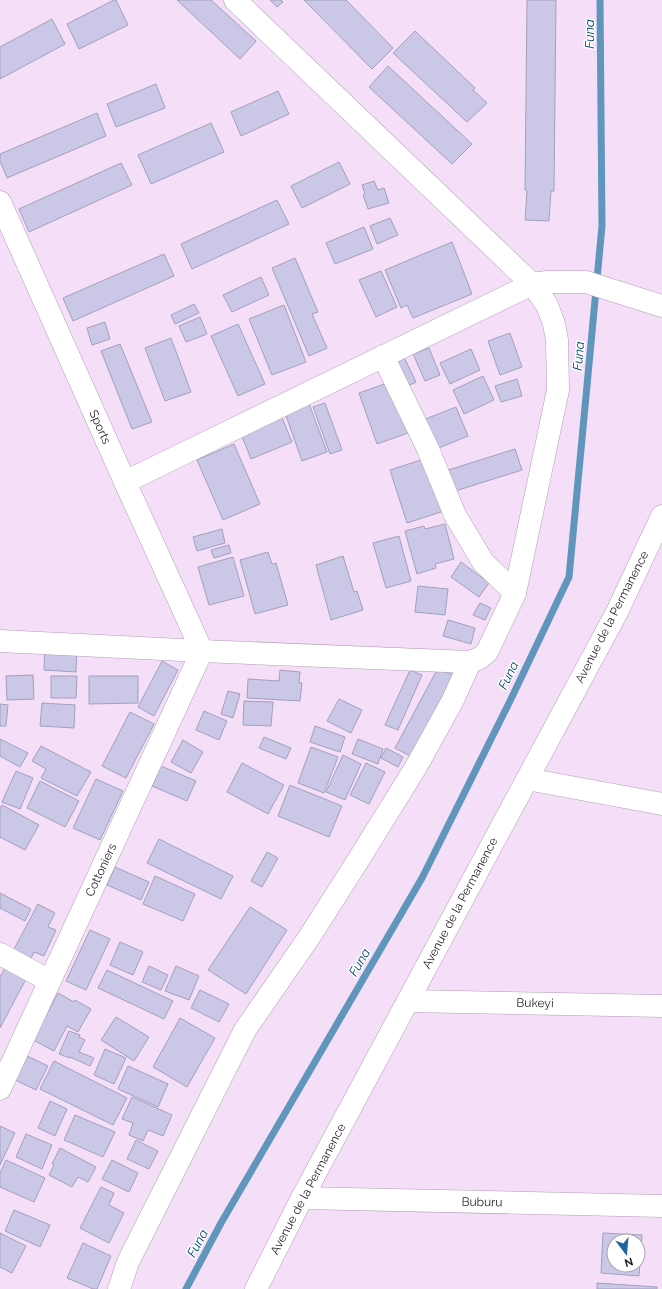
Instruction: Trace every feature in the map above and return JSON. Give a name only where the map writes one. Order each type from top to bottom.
[{"type":"street","points":[[0,641],[470,662],[480,658],[487,652],[515,594],[558,390],[557,340],[554,324],[547,305],[532,284],[235,0]]},
{"type":"street","name":"Sports","points":[[0,202],[202,651]]},
{"type":"street","points":[[125,482],[532,284],[546,282],[586,282],[662,306]]},
{"type":"street","points":[[382,356],[428,449],[455,514],[484,562],[515,594]]},
{"type":"street","name":"Avenue de la Permanence","points":[[256,1289],[302,1198],[617,612],[662,516]]},
{"type":"street","name":"Cottoniers","points":[[0,1089],[202,651]]},
{"type":"street","points":[[119,1289],[128,1262],[245,1030],[310,936],[412,774],[453,700],[470,662]]},
{"type":"street","points":[[527,779],[662,804]]},
{"type":"street","points":[[0,954],[50,981]]},
{"type":"street","name":"Bukeyi","points":[[408,1001],[662,1006]]},
{"type":"street","name":"Buburu","points":[[302,1198],[662,1206]]},
{"type":"building","points":[[116,0],[128,25],[79,49],[67,24]]},
{"type":"building","points":[[177,0],[211,0],[256,41],[240,59]]},
{"type":"building","points":[[270,0],[281,0],[283,2],[277,7]]},
{"type":"building","points":[[304,0],[346,0],[393,48],[372,69]]},
{"type":"building","points":[[527,0],[556,0],[554,191],[551,191],[549,221],[525,220],[527,191],[525,190]]},
{"type":"building","points":[[52,19],[65,44],[0,79],[0,47]]},
{"type":"building","points":[[415,31],[475,88],[473,90],[487,103],[467,122],[393,53]]},
{"type":"building","points":[[388,66],[472,144],[452,164],[369,87]]},
{"type":"building","points":[[156,84],[165,108],[116,127],[107,104]]},
{"type":"building","points":[[278,91],[289,114],[241,136],[231,112]]},
{"type":"building","points":[[97,113],[106,136],[7,178],[0,161],[0,154]]},
{"type":"building","points":[[211,123],[224,152],[151,184],[138,155]]},
{"type":"building","points":[[339,162],[350,184],[302,208],[291,186]]},
{"type":"building","points":[[121,163],[132,185],[29,232],[19,209]]},
{"type":"building","points":[[374,181],[378,190],[384,188],[389,203],[368,209],[363,195],[365,194],[362,185]]},
{"type":"building","points":[[277,200],[289,224],[192,269],[181,244]]},
{"type":"building","points":[[390,218],[398,235],[377,244],[370,226]]},
{"type":"building","points":[[364,227],[373,249],[335,264],[326,243]]},
{"type":"building","points":[[452,242],[472,294],[413,318],[407,305],[401,308],[385,270]]},
{"type":"building","points":[[164,254],[174,276],[73,321],[63,298]]},
{"type":"building","points":[[295,258],[318,312],[312,314],[327,348],[309,356],[272,268]]},
{"type":"building","points":[[381,271],[397,307],[376,317],[359,280]]},
{"type":"building","points":[[261,277],[269,295],[232,312],[223,295]]},
{"type":"building","points":[[194,304],[199,313],[175,324],[171,315]]},
{"type":"building","points":[[284,305],[306,362],[272,375],[249,319]]},
{"type":"building","points":[[200,317],[207,334],[186,342],[179,326]]},
{"type":"building","points":[[105,322],[110,339],[92,345],[87,328]]},
{"type":"building","points":[[238,324],[265,384],[238,396],[211,336]]},
{"type":"building","points":[[510,333],[522,367],[500,375],[488,341]]},
{"type":"building","points":[[171,338],[191,392],[165,401],[145,348]]},
{"type":"building","points":[[120,344],[152,422],[132,429],[101,351]]},
{"type":"building","points":[[429,348],[440,375],[425,381],[413,354]]},
{"type":"building","points":[[471,349],[480,370],[450,384],[440,363]]},
{"type":"building","points":[[403,355],[416,382],[403,388],[390,361]]},
{"type":"building","points":[[483,376],[494,400],[464,414],[453,390]]},
{"type":"building","points":[[517,379],[522,396],[501,402],[495,386]]},
{"type":"building","points":[[390,382],[408,433],[377,444],[359,393]]},
{"type":"building","points":[[308,401],[327,452],[302,461],[284,410]]},
{"type":"building","points":[[325,403],[342,450],[330,454],[313,407]]},
{"type":"building","points":[[456,407],[468,436],[434,450],[423,420]]},
{"type":"building","points":[[280,413],[292,442],[251,459],[239,429]]},
{"type":"building","points":[[234,444],[260,504],[223,520],[197,460]]},
{"type":"building","points":[[515,449],[522,470],[449,493],[442,472]]},
{"type":"building","points":[[427,458],[444,511],[407,523],[390,470]]},
{"type":"building","points":[[445,524],[454,559],[435,564],[436,568],[417,574],[405,531],[424,526],[425,529]]},
{"type":"building","points":[[222,529],[225,543],[197,551],[193,537]]},
{"type":"building","points":[[399,536],[411,581],[386,588],[373,543]]},
{"type":"building","points":[[229,545],[231,553],[214,558],[211,550]]},
{"type":"building","points":[[268,552],[272,564],[276,563],[288,605],[255,614],[240,560]]},
{"type":"building","points":[[343,556],[354,592],[357,591],[363,610],[331,620],[316,565]]},
{"type":"building","points":[[233,557],[244,596],[209,605],[198,567]]},
{"type":"building","points":[[461,562],[489,583],[479,597],[451,577]]},
{"type":"building","points":[[418,586],[448,589],[445,615],[415,612]]},
{"type":"building","points":[[480,603],[491,608],[485,620],[473,615]]},
{"type":"building","points":[[448,620],[475,628],[471,644],[443,636]]},
{"type":"building","points":[[45,645],[77,646],[76,672],[44,670]]},
{"type":"building","points":[[162,661],[178,670],[154,716],[138,707]]},
{"type":"building","points":[[438,668],[457,677],[414,758],[395,748]]},
{"type":"building","points":[[280,670],[300,672],[299,683],[302,683],[300,701],[247,698],[248,679],[279,681]]},
{"type":"building","points":[[410,670],[422,675],[398,730],[385,725]]},
{"type":"building","points":[[33,675],[34,699],[7,700],[6,676]]},
{"type":"building","points":[[51,676],[77,676],[76,698],[51,698]]},
{"type":"building","points":[[89,676],[138,676],[138,703],[89,704]]},
{"type":"building","points":[[228,691],[240,694],[233,718],[221,714]]},
{"type":"building","points":[[339,699],[362,710],[351,733],[327,721]]},
{"type":"building","points":[[244,701],[273,702],[271,726],[243,725]]},
{"type":"building","points":[[42,703],[75,705],[74,728],[40,726]]},
{"type":"building","points":[[0,704],[8,705],[6,726],[0,726]]},
{"type":"building","points":[[204,711],[227,721],[219,740],[196,730]]},
{"type":"building","points":[[130,712],[154,724],[126,778],[102,766]]},
{"type":"building","points":[[315,726],[345,737],[340,752],[310,742]]},
{"type":"building","points":[[264,737],[291,748],[286,759],[259,748]]},
{"type":"building","points":[[0,739],[28,753],[20,767],[0,756]]},
{"type":"building","points":[[358,739],[383,749],[378,764],[352,754]]},
{"type":"building","points":[[183,740],[203,752],[191,773],[171,762]]},
{"type":"building","points":[[41,746],[91,772],[77,796],[41,778],[46,769],[32,761]]},
{"type":"building","points":[[311,747],[338,757],[324,793],[298,783]]},
{"type":"building","points":[[386,748],[403,757],[398,767],[381,758]]},
{"type":"building","points":[[343,755],[361,764],[345,800],[326,792]]},
{"type":"building","points":[[242,763],[284,785],[268,814],[227,792]]},
{"type":"building","points":[[366,763],[385,772],[369,804],[350,795]]},
{"type":"building","points":[[161,766],[196,781],[187,801],[152,786]]},
{"type":"building","points":[[16,771],[33,778],[20,809],[2,802]]},
{"type":"building","points":[[96,779],[123,791],[100,840],[73,828]]},
{"type":"building","points":[[40,781],[79,801],[65,827],[27,808]]},
{"type":"building","points":[[290,785],[342,806],[329,837],[278,816]]},
{"type":"building","points":[[2,805],[39,825],[25,850],[0,837],[0,808]]},
{"type":"building","points":[[159,839],[233,876],[221,899],[147,863]]},
{"type":"building","points":[[267,852],[278,858],[262,887],[251,881]]},
{"type":"building","points":[[115,867],[149,882],[141,900],[107,885]]},
{"type":"building","points":[[155,876],[195,894],[183,921],[143,904]]},
{"type":"building","points":[[0,893],[31,909],[25,921],[0,908]]},
{"type":"building","points":[[38,904],[55,913],[48,927],[56,930],[44,956],[34,952],[30,960],[13,951]]},
{"type":"building","points":[[250,907],[287,930],[246,994],[208,970]]},
{"type":"building","points":[[90,930],[110,939],[86,990],[66,981]]},
{"type":"building","points":[[120,942],[143,952],[133,975],[110,965]]},
{"type":"building","points":[[149,966],[168,975],[161,990],[142,982]]},
{"type":"building","points":[[176,966],[199,976],[189,1000],[165,991]]},
{"type":"building","points":[[5,968],[26,979],[0,1028],[0,977]]},
{"type":"building","points":[[107,970],[173,1001],[164,1019],[98,988]]},
{"type":"building","points":[[200,990],[229,1004],[219,1022],[191,1008]]},
{"type":"building","points":[[58,993],[91,1009],[78,1032],[67,1026],[54,1051],[33,1040]]},
{"type":"building","points":[[116,1017],[149,1037],[134,1061],[101,1040]]},
{"type":"building","points":[[180,1018],[215,1038],[187,1087],[153,1067]]},
{"type":"building","points":[[69,1031],[80,1035],[79,1037],[85,1040],[79,1052],[94,1058],[90,1066],[59,1054]]},
{"type":"building","points":[[105,1049],[126,1058],[114,1084],[94,1075]]},
{"type":"building","points":[[19,1052],[48,1066],[36,1090],[7,1076]]},
{"type":"building","points":[[54,1061],[127,1098],[113,1125],[40,1089]]},
{"type":"building","points":[[128,1066],[168,1084],[158,1107],[118,1089]]},
{"type":"building","points":[[132,1097],[172,1115],[163,1136],[148,1130],[143,1141],[129,1135],[133,1123],[122,1119]]},
{"type":"building","points":[[50,1101],[67,1109],[55,1136],[38,1128]]},
{"type":"building","points":[[75,1115],[115,1132],[103,1157],[64,1140]]},
{"type":"building","points":[[0,1126],[15,1133],[0,1165]]},
{"type":"building","points":[[26,1134],[52,1145],[42,1169],[16,1157]]},
{"type":"building","points":[[136,1140],[158,1151],[149,1169],[127,1159]]},
{"type":"building","points":[[60,1148],[96,1167],[88,1182],[78,1177],[72,1187],[49,1175],[54,1165],[52,1164]]},
{"type":"building","points":[[6,1160],[45,1178],[34,1202],[0,1187],[0,1173]]},
{"type":"building","points":[[112,1160],[138,1173],[129,1192],[102,1179]]},
{"type":"building","points":[[101,1187],[114,1193],[109,1205],[124,1213],[109,1243],[80,1228]]},
{"type":"building","points":[[14,1210],[50,1225],[40,1247],[5,1231]]},
{"type":"building","points":[[0,1233],[26,1246],[12,1273],[0,1267]]},
{"type":"building","points":[[603,1233],[606,1233],[606,1273],[639,1273],[639,1276],[601,1273]]},
{"type":"building","points":[[83,1243],[111,1256],[97,1289],[93,1289],[67,1278]]},
{"type":"building","points":[[597,1283],[657,1287],[657,1289],[597,1289]]},
{"type":"waterway","name":"Funa","points":[[186,1289],[221,1223],[422,878],[511,699],[569,577],[602,226],[600,0]]}]
